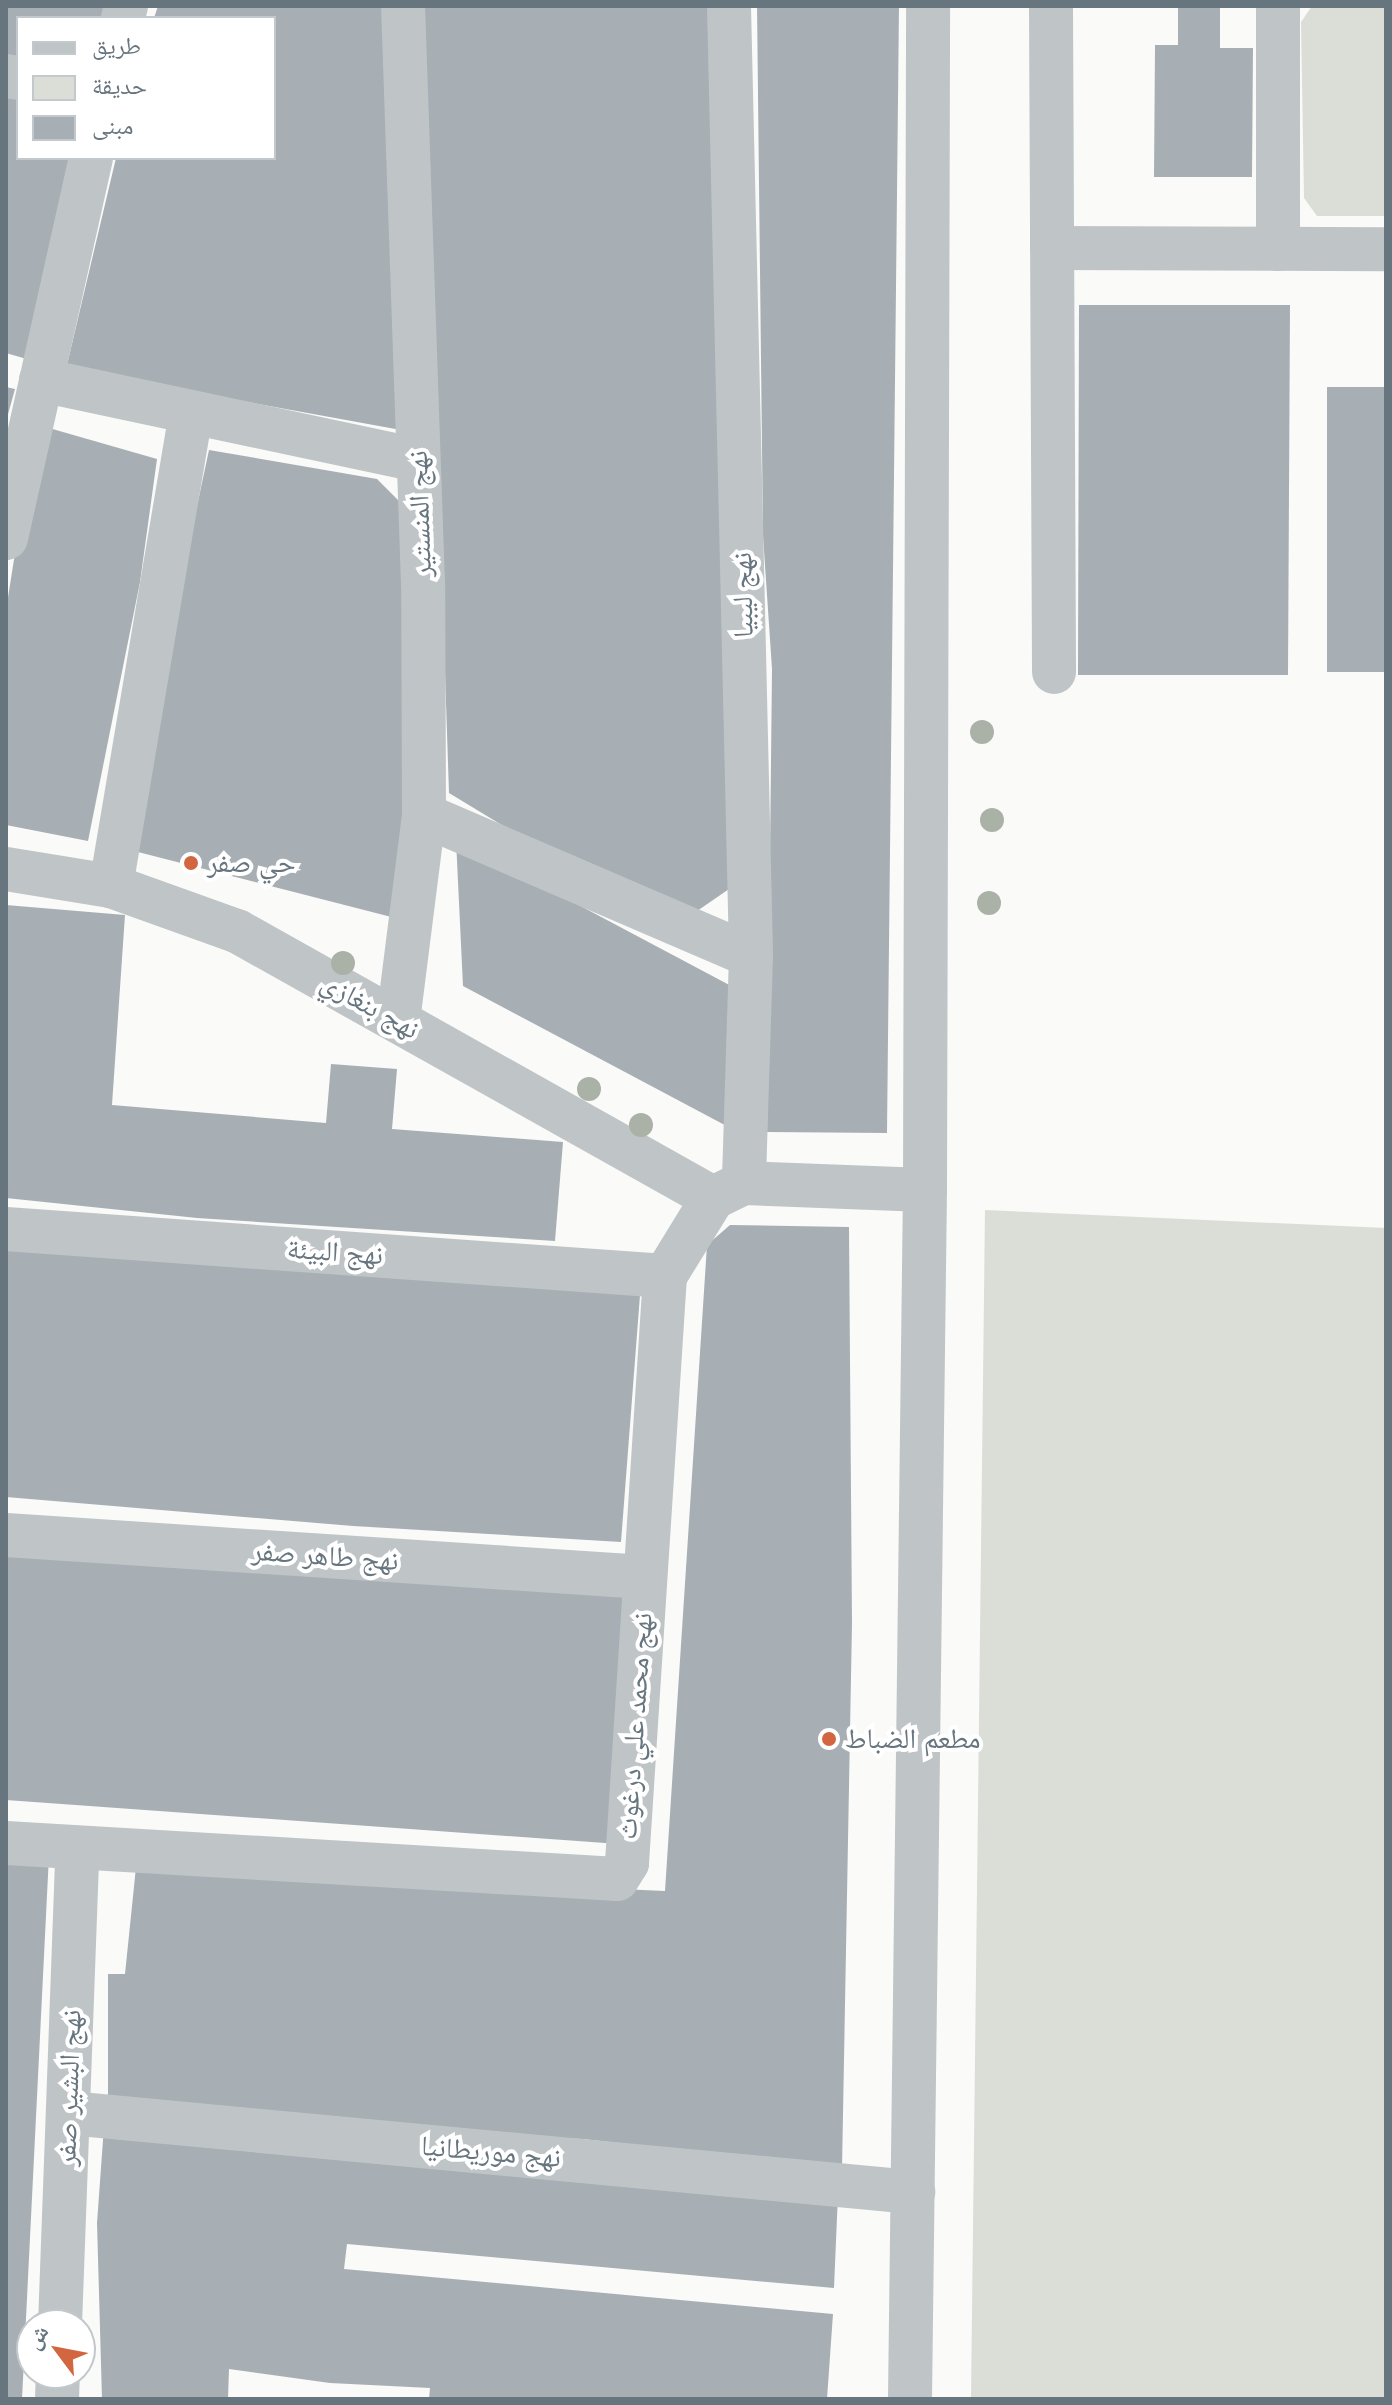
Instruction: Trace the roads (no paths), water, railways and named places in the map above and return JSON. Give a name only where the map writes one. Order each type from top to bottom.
[{"type":"street","name":"نهج المنستير","points":[[398,1021],[424,815],[418,460],[403,6]]},
{"type":"street","name":"نهج ليبيا","points":[[728,1190],[751,956],[729,6]]},
{"type":"street","points":[[910,2399],[925,1190],[928,6]]},
{"type":"street","points":[[1051,6],[1054,672]]},
{"type":"street","points":[[1278,6],[1278,249]]},
{"type":"street","points":[[6,538],[91,160]]},
{"type":"street","points":[[1052,248],[1386,249]]},
{"type":"street","points":[[41,380],[191,415],[418,460]]},
{"type":"street","points":[[111,886],[191,415]]},
{"type":"street","points":[[424,815],[751,956]]},
{"type":"street","name":"نهج بنغازي","points":[[6,869],[111,886],[237,931],[398,1021],[728,1190],[925,1190]]},
{"type":"street","name":"نهج محمد علي درغوث","points":[[6,1843],[77,1851],[617,1879],[627,1863],[665,1276],[728,1190]]},
{"type":"street","name":"نهج البيئة","points":[[6,1229],[665,1276]]},
{"type":"street","name":"نهج طاهر صفر","points":[[6,1535],[645,1577]]},
{"type":"street","name":"نهج البشير صفر","points":[[61,2309],[77,1851]]},
{"type":"street","name":"نهج موريطانيا","points":[[69,2113],[913,2192]]},
{"type":"place","name":"حي صفر","points":[[191,863]]},
{"type":"place","name":"مطعم الضباط","points":[[829,1739]]}]
